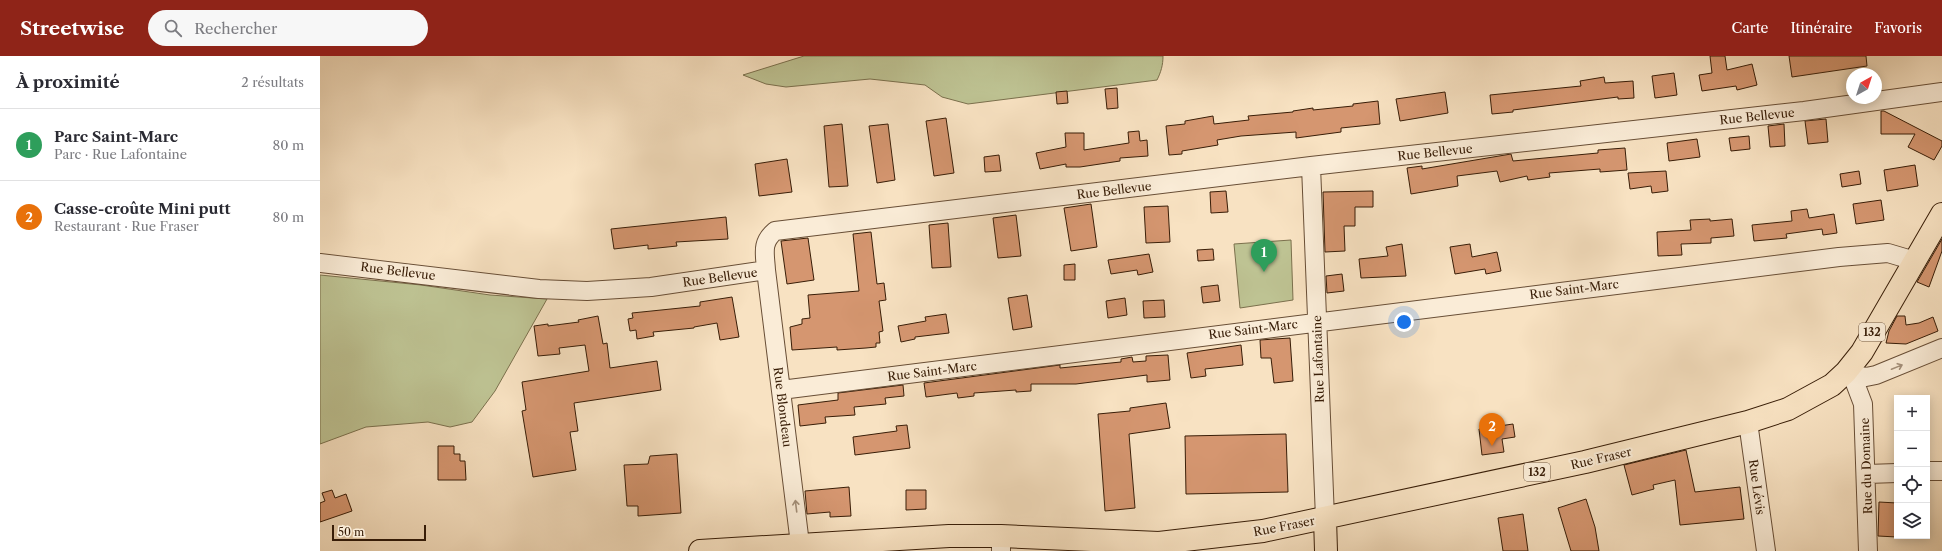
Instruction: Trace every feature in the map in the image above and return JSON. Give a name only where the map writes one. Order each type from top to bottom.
[{"type":"main road","name":"132","points":[[1854,377],[1862,352],[1942,214]]},
{"type":"main road","name":"Rue Fraser","points":[[700,551],[925,537],[1001,544],[1159,544],[1256,532],[1585,462],[1748,422],[1788,409],[1832,385],[1854,377]]},
{"type":"main road","name":"Rue Lafontaine","points":[[1325,518],[1326,551]]},
{"type":"street","name":"Rue Bellevue","points":[[320,263],[539,289],[616,290],[651,287],[766,270],[764,245],[767,237],[775,230],[1310,166],[1804,111],[1942,92]]},
{"type":"street","name":"Rue Lafontaine","points":[[1310,166],[1325,518]]},
{"type":"street","name":"Rue Saint-Marc","points":[[781,390],[1316,321],[1840,257],[1888,253],[1915,261]]},
{"type":"street","name":"Rue Blondeau","points":[[766,270],[800,544]]},
{"type":"street","points":[[1854,377],[1876,375],[1942,348]]},
{"type":"street","name":"Rue du Domaine","points":[[1854,377],[1863,404],[1867,474],[1868,551]]},
{"type":"street","name":"Rue Lévis","points":[[1748,422],[1766,551]]},
{"type":"street","points":[[1930,471],[1942,471]]},
{"type":"street","points":[[1867,474],[1894,473]]},
{"type":"green space","points":[[804,56],[1163,56],[1163,62],[1157,80],[968,104],[942,97],[925,85],[870,79],[786,87],[766,84],[743,75]]},
{"type":"green space","points":[[1291,240],[1293,300],[1240,308],[1234,244]]},
{"type":"green space","points":[[320,275],[421,285],[490,295],[547,299],[495,391],[472,422],[450,427],[428,422],[366,427],[320,444]]},
{"type":"building","points":[[1710,56],[1725,56],[1727,70],[1752,64],[1757,85],[1737,90],[1736,86],[1702,91],[1699,75],[1712,73]]},
{"type":"building","points":[[1789,56],[1866,56],[1867,66],[1792,77]]},
{"type":"building","points":[[1674,73],[1677,95],[1655,98],[1652,76]]},
{"type":"building","points":[[1604,77],[1605,83],[1633,81],[1634,98],[1618,99],[1618,97],[1492,114],[1490,95],[1581,86],[1580,81]]},
{"type":"building","points":[[1117,88],[1118,108],[1107,109],[1105,89]]},
{"type":"building","points":[[1067,91],[1068,103],[1057,104],[1056,92]]},
{"type":"building","points":[[1445,92],[1448,113],[1400,121],[1396,99]]},
{"type":"building","points":[[1378,101],[1380,124],[1341,128],[1341,132],[1296,138],[1296,132],[1241,136],[1217,140],[1218,145],[1182,151],[1182,154],[1169,155],[1166,126],[1185,124],[1185,121],[1213,116],[1214,124],[1249,120],[1248,116],[1293,112],[1313,108],[1313,110],[1353,106],[1353,104]]},
{"type":"building","points":[[1881,111],[1884,111],[1942,141],[1942,146],[1934,160],[1908,147],[1915,134],[1881,134]]},
{"type":"building","points":[[946,118],[954,173],[934,176],[926,121]]},
{"type":"building","points":[[1826,119],[1828,142],[1808,144],[1805,121]]},
{"type":"building","points":[[842,124],[848,186],[829,187],[824,126]]},
{"type":"building","points":[[888,124],[895,180],[877,183],[869,126]]},
{"type":"building","points":[[1784,124],[1785,146],[1770,147],[1768,126]]},
{"type":"building","points":[[1139,131],[1140,141],[1147,140],[1148,156],[1120,158],[1120,161],[1080,167],[1066,167],[1066,164],[1040,169],[1036,153],[1066,147],[1065,133],[1084,133],[1084,150],[1129,143],[1128,132]]},
{"type":"building","points":[[1749,136],[1750,149],[1731,151],[1729,138]]},
{"type":"building","points":[[1697,139],[1700,157],[1669,161],[1667,143]]},
{"type":"building","points":[[1625,148],[1627,170],[1600,172],[1600,169],[1549,173],[1550,177],[1528,180],[1527,176],[1500,182],[1497,171],[1457,176],[1458,186],[1411,194],[1407,168],[1422,166],[1422,169],[1511,154],[1513,161],[1598,153],[1598,150]]},
{"type":"building","points":[[999,155],[1001,171],[985,172],[984,157]]},
{"type":"building","points":[[787,159],[792,192],[759,196],[755,164]]},
{"type":"building","points":[[1915,165],[1918,186],[1887,191],[1884,170]]},
{"type":"building","points":[[1666,171],[1668,191],[1652,193],[1651,186],[1630,189],[1628,173]]},
{"type":"building","points":[[1859,171],[1861,184],[1842,187],[1840,174]]},
{"type":"building","points":[[1226,191],[1228,212],[1211,213],[1210,192]]},
{"type":"building","points":[[1373,191],[1373,207],[1355,207],[1355,226],[1344,226],[1345,251],[1325,252],[1323,192]]},
{"type":"building","points":[[1881,200],[1884,220],[1856,224],[1853,204]]},
{"type":"building","points":[[1091,204],[1097,247],[1071,251],[1064,208]]},
{"type":"building","points":[[1168,206],[1170,242],[1146,243],[1144,207]]},
{"type":"building","points":[[1807,209],[1809,218],[1834,214],[1837,233],[1823,235],[1822,229],[1786,234],[1787,238],[1754,241],[1752,225],[1792,221],[1791,211]]},
{"type":"building","points":[[1016,215],[1021,256],[998,258],[993,218]]},
{"type":"building","points":[[726,217],[728,239],[676,242],[677,246],[648,249],[648,245],[614,249],[611,229]]},
{"type":"building","points":[[1710,219],[1710,221],[1732,219],[1734,236],[1711,238],[1711,243],[1681,244],[1682,255],[1658,256],[1657,232],[1691,230],[1690,220]]},
{"type":"building","points":[[948,223],[951,267],[932,268],[929,225]]},
{"type":"building","points":[[871,232],[877,284],[884,283],[886,300],[879,301],[883,331],[879,332],[880,343],[876,343],[876,347],[866,348],[837,350],[837,347],[792,350],[790,327],[802,324],[802,319],[810,318],[808,295],[859,291],[853,234]]},
{"type":"building","points":[[808,238],[814,280],[787,284],[781,241]]},
{"type":"building","points":[[1942,239],[1942,251],[1929,287],[1917,282]]},
{"type":"building","points":[[1402,244],[1406,276],[1361,278],[1359,259],[1388,256],[1386,247]]},
{"type":"building","points":[[1470,244],[1472,257],[1497,252],[1501,271],[1486,274],[1485,269],[1455,274],[1450,247]]},
{"type":"building","points":[[1213,249],[1214,260],[1198,261],[1197,250]]},
{"type":"building","points":[[1149,254],[1153,272],[1138,275],[1137,270],[1111,274],[1108,260]]},
{"type":"building","points":[[1075,264],[1075,280],[1064,280],[1064,265]]},
{"type":"building","points":[[1342,274],[1344,291],[1327,293],[1326,276]]},
{"type":"building","points":[[1218,285],[1220,301],[1203,303],[1201,287]]},
{"type":"building","points":[[1027,295],[1032,327],[1013,330],[1008,298]]},
{"type":"building","points":[[732,297],[739,337],[720,340],[717,323],[694,328],[653,332],[654,336],[637,339],[636,330],[630,331],[628,319],[633,318],[632,313],[700,306],[700,302]]},
{"type":"building","points":[[1125,298],[1127,315],[1108,318],[1106,301]]},
{"type":"building","points":[[1164,300],[1165,317],[1144,318],[1143,301]]},
{"type":"building","points":[[946,314],[949,333],[915,337],[915,339],[901,342],[898,326],[926,321],[925,317]]},
{"type":"building","points":[[598,316],[603,344],[607,343],[610,368],[657,361],[661,390],[574,403],[578,431],[570,432],[576,470],[533,477],[522,411],[526,410],[522,382],[589,371],[585,345],[559,348],[560,354],[538,356],[534,326],[548,324],[548,326],[579,322],[578,320]]},
{"type":"building","points":[[1897,316],[1905,316],[1906,325],[1919,323],[1933,317],[1938,331],[1906,344],[1886,343],[1889,331]]},
{"type":"building","points":[[1290,338],[1293,381],[1274,383],[1271,358],[1261,358],[1260,340]]},
{"type":"building","points":[[1241,345],[1243,365],[1205,369],[1206,376],[1191,378],[1187,353]]},
{"type":"building","points":[[1168,355],[1170,380],[1147,382],[1147,375],[1076,384],[1031,384],[1031,391],[1016,392],[1016,390],[974,393],[974,396],[958,398],[957,393],[926,397],[924,383],[1060,365],[1060,368],[1121,362],[1121,359],[1132,357],[1133,362],[1146,361],[1146,356]]},
{"type":"building","points":[[903,385],[904,396],[885,398],[886,404],[854,407],[855,415],[825,417],[826,423],[800,426],[798,405],[838,400],[838,393]]},
{"type":"building","points":[[1166,403],[1170,428],[1129,434],[1135,508],[1105,511],[1098,414],[1130,411],[1130,408]]},
{"type":"building","points":[[1513,424],[1515,437],[1502,439],[1504,452],[1482,455],[1479,429]]},
{"type":"building","points":[[907,425],[910,448],[855,455],[853,437],[897,431],[896,426]]},
{"type":"building","points":[[1286,434],[1288,492],[1186,494],[1185,436]]},
{"type":"building","points":[[438,446],[454,446],[454,454],[460,454],[460,461],[465,461],[466,480],[438,480]]},
{"type":"building","points":[[1686,450],[1695,492],[1740,487],[1744,519],[1680,525],[1675,480],[1653,485],[1654,489],[1632,495],[1624,465]]},
{"type":"building","points":[[677,454],[681,513],[638,516],[638,506],[627,506],[624,465],[648,464],[650,456]]},
{"type":"building","points":[[849,487],[851,516],[830,517],[830,512],[807,514],[805,491]]},
{"type":"building","points":[[332,490],[335,498],[346,494],[352,511],[320,522],[320,503],[325,501],[322,493]]},
{"type":"building","points":[[906,490],[926,490],[926,509],[906,510]]},
{"type":"building","points":[[1586,499],[1595,527],[1599,551],[1571,551],[1558,508]]},
{"type":"building","points":[[1879,502],[1894,503],[1894,537],[1878,536]]},
{"type":"building","points":[[1523,514],[1528,551],[1503,551],[1498,518]]},
{"type":"place","name":"Parc Saint-Marc","points":[[1264,272]]},
{"type":"place","name":"Casse-croûte Mini putt","points":[[1492,446]]}]
